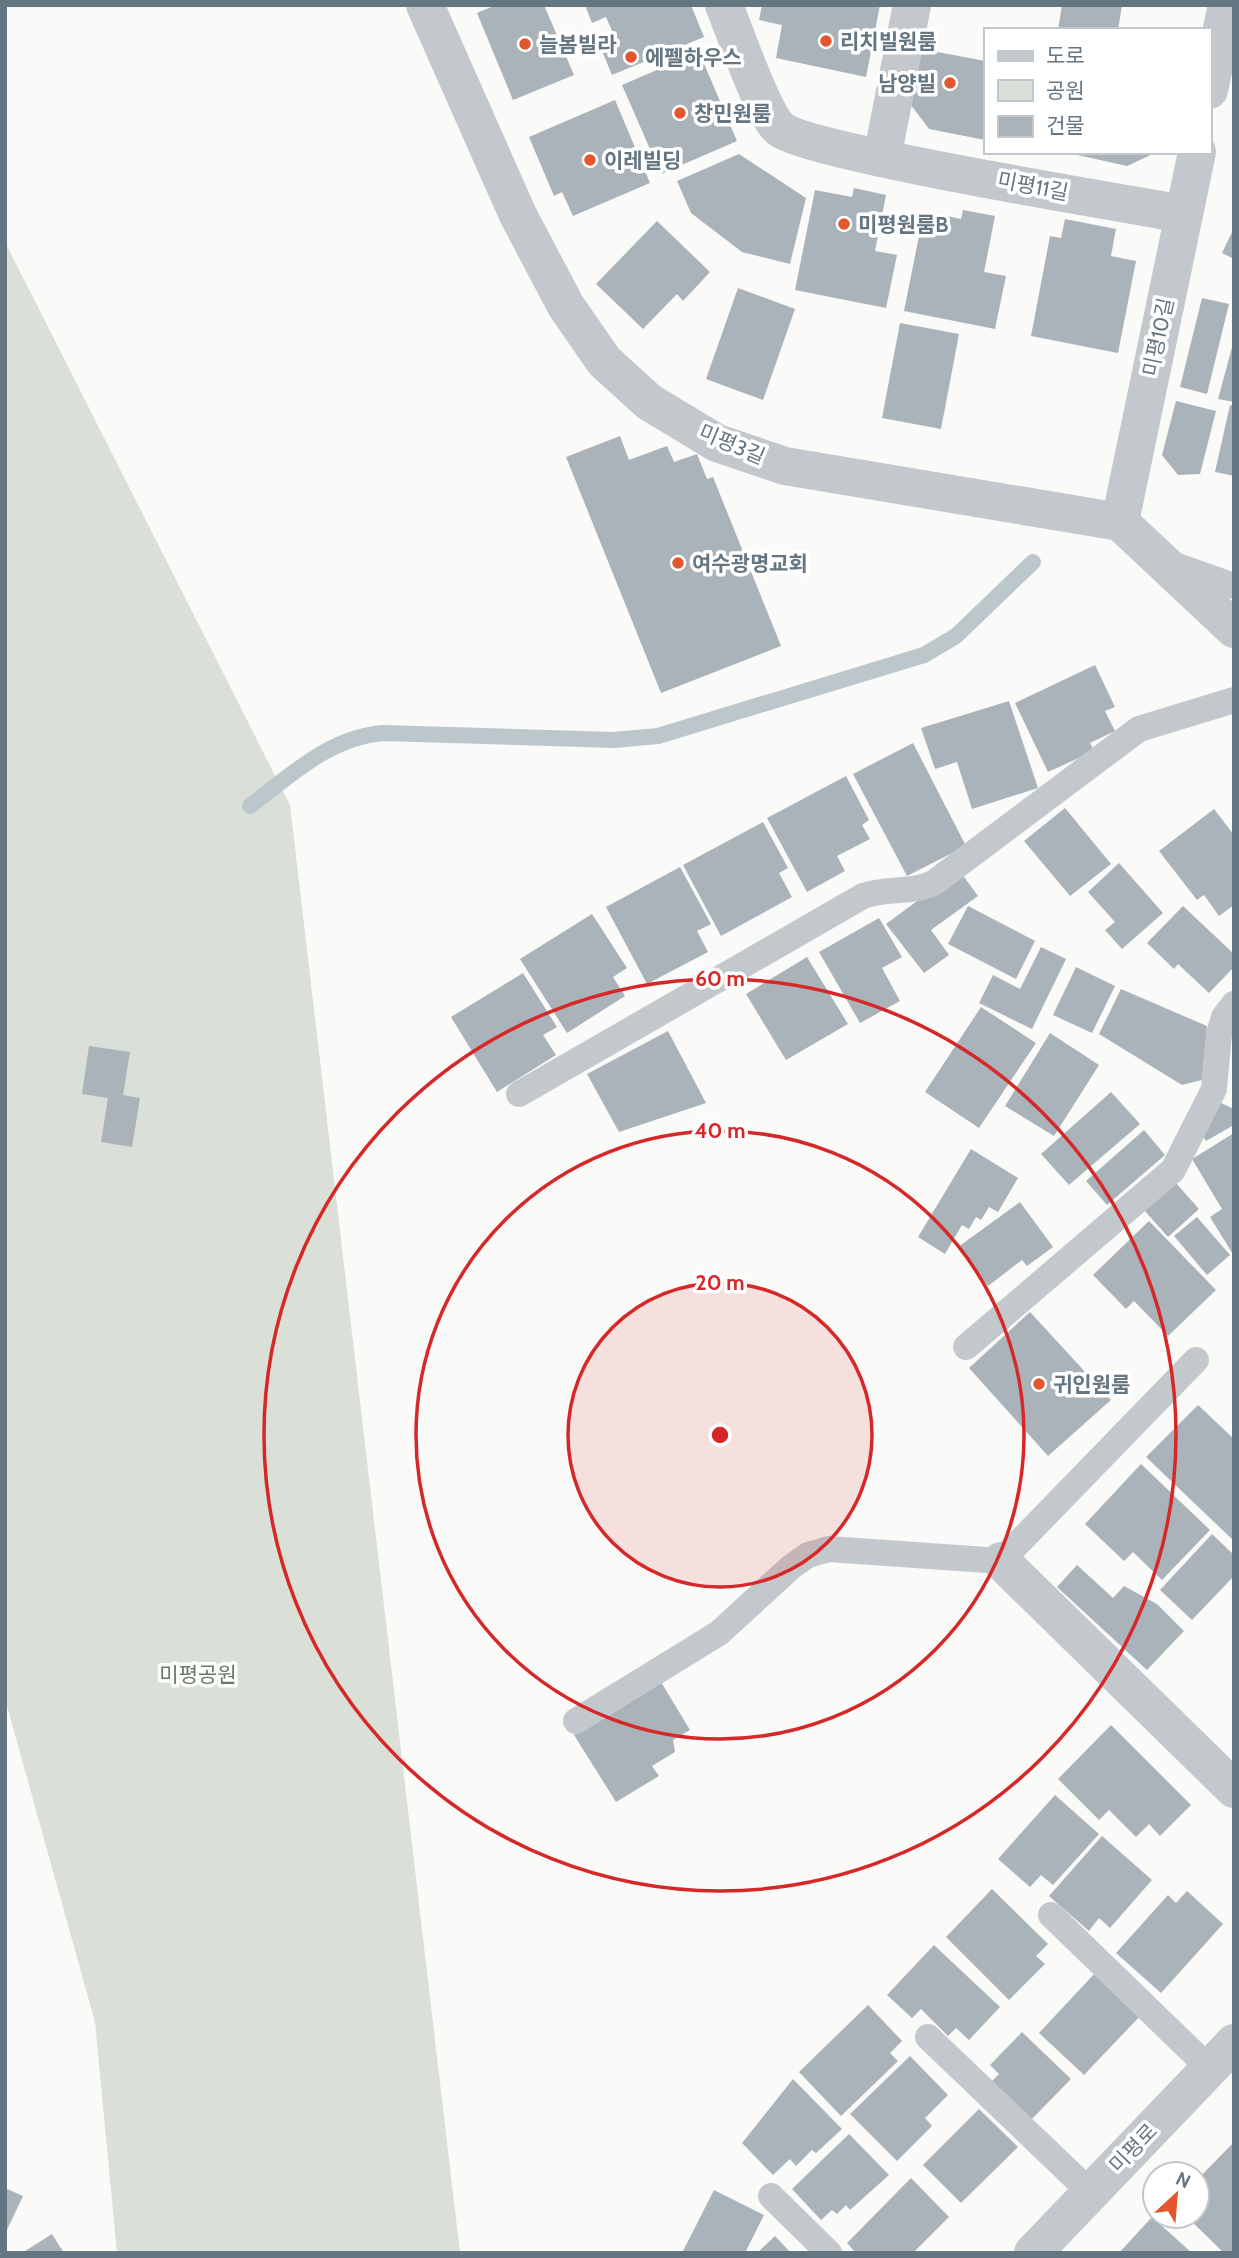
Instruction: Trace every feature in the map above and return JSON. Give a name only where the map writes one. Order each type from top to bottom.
[{"type":"street","name":"미평3길","points":[[425,5],[519,215],[566,306],[604,361],[649,402],[717,443],[785,466],[1120,522]]},
{"type":"street","name":"미평11길","points":[[724,5],[778,128],[798,138],[882,158],[1184,214]]},
{"type":"street","points":[[882,158],[912,5]]},
{"type":"street","points":[[1211,82],[1228,12]]},
{"type":"street","name":"미평10길","points":[[1120,522],[1196,154]]},
{"type":"street","points":[[1120,522],[1234,629]]},
{"type":"street","points":[[1001,1561],[1234,1789]]},
{"type":"street","name":"미평로","points":[[1033,2253],[1222,2055]]},
{"type":"lane","points":[[1161,560],[1234,586]]},
{"type":"lane","points":[[519,1094],[863,896],[884,889],[920,888],[935,882],[1146,725],[1234,700]]},
{"type":"lane","points":[[966,1347],[1173,1170],[1216,1079],[1219,1034],[1224,1017],[1234,1004]]},
{"type":"lane","points":[[1216,1079],[1234,1099]]},
{"type":"lane","points":[[576,1721],[719,1633],[808,1555],[829,1549],[1001,1561],[1196,1360]]},
{"type":"lane","points":[[1051,1915],[1222,2055]]},
{"type":"lane","points":[[928,2037],[1090,2192]]},
{"type":"lane","points":[[771,2196],[829,2253]]},
{"type":"green space","name":"미평공원","points":[[5,242],[290,805],[460,2253],[117,2253],[95,2022],[5,1699]]},
{"type":"building","name":"늘봄빌라","points":[[496,5],[544,5],[574,75],[513,100],[477,13]]},
{"type":"building","name":"에펠하우스","points":[[585,5],[691,5],[704,37],[612,75],[597,39],[613,33],[606,17],[592,23]]},
{"type":"building","name":"리치빌원룸","points":[[762,5],[880,5],[866,77],[776,58],[782,25],[759,20]]},
{"type":"building","points":[[1062,5],[1122,5],[1118,28],[1058,28]]},
{"type":"building","name":"남양빌","points":[[922,49],[984,61],[984,140],[929,129],[911,105]]},
{"type":"building","name":"창민원룸","points":[[699,52],[737,141],[661,174],[622,85]]},
{"type":"building","name":"이레빌딩","points":[[615,100],[650,183],[573,216],[562,192],[554,196],[529,137]]},
{"type":"building","points":[[739,154],[806,198],[790,264],[742,252],[691,213],[677,181]]},
{"type":"building","points":[[1073,154],[1153,154],[1127,166]]},
{"type":"building","name":"미평원룸B","points":[[854,188],[886,195],[875,251],[897,255],[886,308],[795,290],[815,190],[852,197]]},
{"type":"building","points":[[963,210],[995,216],[984,272],[1006,276],[995,329],[904,311],[924,211],[961,219]]},
{"type":"building","points":[[1065,219],[1116,229],[1111,256],[1136,261],[1118,353],[1031,336],[1050,236],[1061,238]]},
{"type":"building","points":[[657,221],[710,272],[683,301],[677,294],[643,329],[596,284]]},
{"type":"building","points":[[1234,228],[1234,259],[1222,253]]},
{"type":"building","points":[[738,288],[795,309],[763,400],[706,379]]},
{"type":"building","points":[[1202,298],[1229,304],[1207,394],[1180,387]]},
{"type":"building","points":[[900,323],[959,334],[941,429],[882,418]]},
{"type":"building","points":[[1234,340],[1234,402],[1218,399]]},
{"type":"building","points":[[1176,401],[1216,411],[1200,474],[1178,475],[1162,455]]},
{"type":"building","points":[[1230,405],[1234,406],[1234,476],[1215,472]]},
{"type":"building","name":"여수광명교회","points":[[620,436],[629,460],[667,446],[674,462],[697,454],[707,479],[713,477],[781,646],[661,693],[566,457]]},
{"type":"building","points":[[1095,665],[1115,707],[1105,711],[1115,731],[1090,743],[1094,751],[1048,772],[1015,703]]},
{"type":"building","points":[[1009,701],[1038,788],[972,809],[957,762],[935,769],[921,728]]},
{"type":"building","points":[[913,743],[966,846],[907,876],[853,774]]},
{"type":"building","points":[[846,776],[869,820],[862,825],[870,839],[837,856],[845,871],[807,892],[767,818]]},
{"type":"building","points":[[1065,808],[1111,864],[1070,896],[1024,841]]},
{"type":"building","points":[[1214,809],[1234,835],[1234,905],[1219,916],[1204,895],[1197,900],[1159,851]]},
{"type":"building","points":[[763,822],[788,868],[779,873],[792,897],[721,936],[683,865]]},
{"type":"building","points":[[1119,863],[1163,913],[1122,949],[1105,930],[1115,922],[1088,892]]},
{"type":"building","points":[[680,867],[711,924],[697,931],[708,952],[647,984],[606,907]]},
{"type":"building","points":[[959,870],[978,896],[931,930],[949,955],[924,973],[886,924]]},
{"type":"building","points":[[968,906],[1035,941],[1016,979],[948,944]]},
{"type":"building","points":[[1183,906],[1234,954],[1234,967],[1209,993],[1178,964],[1174,969],[1147,943]]},
{"type":"building","points":[[592,914],[627,968],[613,977],[625,996],[567,1033],[520,959]]},
{"type":"building","points":[[879,918],[902,957],[882,968],[900,1001],[860,1023],[819,952]]},
{"type":"building","points":[[1041,947],[1066,959],[1032,1029],[979,1003],[993,975],[1020,989]]},
{"type":"building","points":[[807,957],[848,1024],[786,1060],[746,994]]},
{"type":"building","points":[[1076,967],[1115,986],[1092,1033],[1053,1015]]},
{"type":"building","points":[[523,973],[557,1027],[543,1035],[556,1055],[497,1092],[451,1017]]},
{"type":"building","points":[[1121,989],[1207,1026],[1202,1080],[1182,1085],[1099,1034]]},
{"type":"building","points":[[981,1007],[1036,1043],[979,1128],[925,1092]]},
{"type":"building","points":[[668,1031],[706,1103],[619,1132],[587,1074]]},
{"type":"building","points":[[1050,1033],[1099,1065],[1054,1136],[1005,1106]]},
{"type":"building","points":[[89,1046],[130,1052],[123,1095],[140,1098],[132,1147],[101,1142],[108,1098],[82,1094]]},
{"type":"building","points":[[1111,1092],[1140,1124],[1069,1185],[1041,1154]]},
{"type":"building","points":[[1219,1102],[1234,1109],[1234,1125],[1206,1141],[1201,1133]]},
{"type":"building","points":[[1144,1130],[1165,1155],[1107,1205],[1086,1181]]},
{"type":"building","points":[[1234,1133],[1234,1256],[1210,1217],[1222,1209],[1192,1159]]},
{"type":"building","points":[[971,1149],[1018,1178],[998,1212],[989,1207],[981,1220],[976,1217],[969,1229],[962,1225],[945,1254],[918,1237]]},
{"type":"building","points":[[1175,1182],[1199,1209],[1168,1237],[1144,1210]]},
{"type":"building","points":[[1020,1202],[1053,1247],[1027,1266],[1022,1260],[988,1286],[958,1247]]},
{"type":"building","points":[[1197,1217],[1230,1255],[1207,1275],[1174,1236]]},
{"type":"building","points":[[1149,1221],[1216,1290],[1168,1336],[1134,1301],[1126,1309],[1093,1275]]},
{"type":"building","name":"귀인원룸","points":[[1030,1312],[1111,1400],[1048,1456],[969,1368]]},
{"type":"building","points":[[1198,1405],[1234,1439],[1234,1541],[1146,1457]]},
{"type":"building","points":[[1141,1464],[1210,1530],[1162,1580],[1133,1552],[1124,1561],[1085,1524]]},
{"type":"building","points":[[1212,1534],[1234,1555],[1234,1576],[1192,1620],[1160,1590]]},
{"type":"building","points":[[1077,1565],[1113,1598],[1124,1586],[1157,1604],[1184,1631],[1147,1670],[1057,1587]]},
{"type":"building","points":[[661,1682],[690,1730],[673,1740],[675,1752],[652,1766],[659,1776],[616,1802],[574,1735]]},
{"type":"building","points":[[1111,1725],[1191,1805],[1160,1836],[1149,1824],[1136,1837],[1109,1810],[1099,1820],[1058,1779]]},
{"type":"building","points":[[1055,1795],[1099,1834],[1053,1885],[1041,1875],[1030,1887],[998,1859]]},
{"type":"building","points":[[1102,1836],[1152,1880],[1110,1928],[1099,1918],[1089,1931],[1049,1896]]},
{"type":"building","points":[[992,1889],[1048,1944],[1036,1956],[1045,1964],[1009,2000],[946,1937]]},
{"type":"building","points":[[1187,1891],[1223,1924],[1161,1993],[1116,1953],[1168,1895],[1176,1903]]},
{"type":"building","points":[[934,1945],[1000,2007],[969,2040],[956,2028],[948,2036],[921,2009],[912,2018],[887,1995]]},
{"type":"building","points":[[1096,1972],[1142,2014],[1084,2075],[1039,2033]]},
{"type":"building","points":[[868,2005],[902,2041],[890,2053],[898,2061],[841,2116],[799,2072]]},
{"type":"building","points":[[1022,2032],[1071,2079],[1031,2120],[991,2082],[999,2074],[990,2065]]},
{"type":"building","points":[[910,2056],[948,2095],[925,2118],[932,2126],[897,2161],[850,2114]]},
{"type":"building","points":[[793,2079],[842,2129],[816,2153],[812,2150],[796,2166],[790,2159],[773,2175],[742,2143]]},
{"type":"building","points":[[979,2109],[1018,2147],[961,2203],[923,2165]]},
{"type":"building","points":[[849,2134],[889,2175],[850,2210],[846,2205],[837,2214],[832,2210],[821,2220],[792,2189]]},
{"type":"building","points":[[1234,2142],[1234,2253],[1224,2253],[1200,2230],[1211,2230],[1211,2166]]},
{"type":"building","points":[[911,2178],[949,2217],[913,2253],[856,2253],[847,2243]]},
{"type":"building","points":[[5,2188],[23,2196],[5,2234]]},
{"type":"building","points":[[714,2190],[764,2215],[745,2253],[682,2253]]},
{"type":"building","points":[[1141,2229],[1166,2230],[1192,2253],[1119,2253]]},
{"type":"building","points":[[52,2234],[64,2253],[22,2253]]},
{"type":"building","points":[[775,2236],[791,2253],[757,2253]]},
{"type":"waterway","points":[[250,806],[328,750],[363,736],[382,733],[614,740],[658,736],[924,655],[956,636],[1033,562]]},
{"type":"place","name":"리치빌원룸","points":[[826,41]]},
{"type":"place","name":"늘봄빌라","points":[[525,44]]},
{"type":"place","name":"에펠하우스","points":[[631,57]]},
{"type":"place","name":"남양빌","points":[[950,83]]},
{"type":"place","name":"창민원룸","points":[[680,113]]},
{"type":"place","name":"이레빌딩","points":[[590,160]]},
{"type":"place","name":"미평원룸B","points":[[844,224]]},
{"type":"place","name":"여수광명교회","points":[[678,563]]},
{"type":"place","name":"귀인원룸","points":[[1039,1384]]}]
